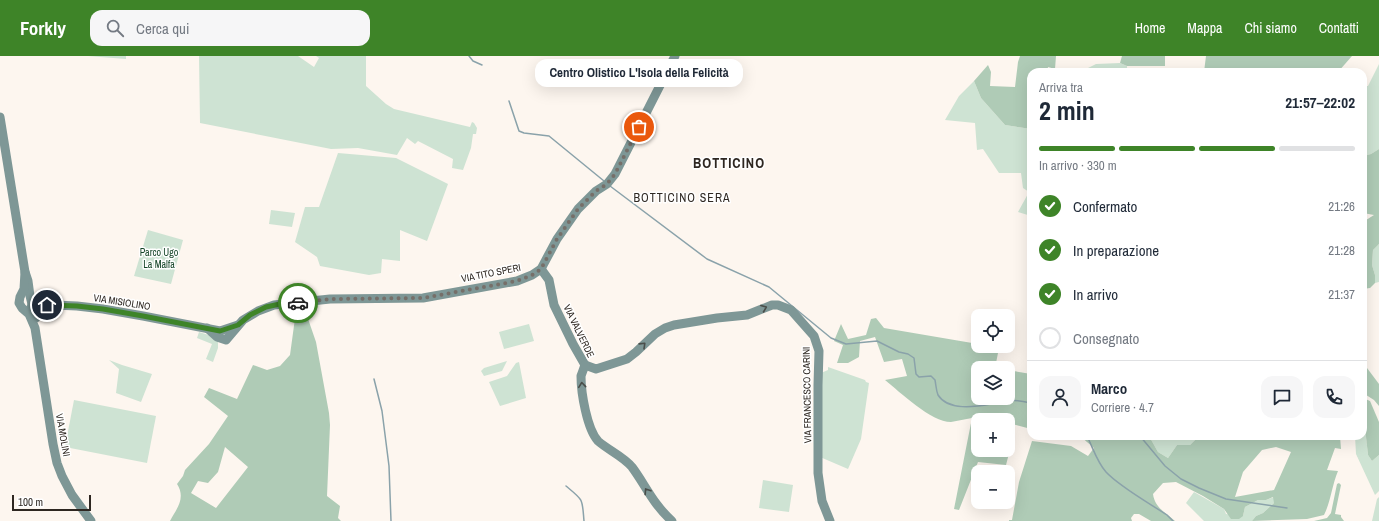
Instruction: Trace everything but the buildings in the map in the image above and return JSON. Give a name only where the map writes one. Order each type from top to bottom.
[{"type":"street","points":[[539,271],[557,239],[570,220],[585,202],[615,174],[675,56]]},
{"type":"street","name":"VIA MOLINI","points":[[0,117],[25,272],[28,281],[29,305],[39,336],[37,345],[52,444],[57,463],[68,487],[91,521]]},
{"type":"street","name":"VIA VALVERDE","points":[[539,271],[548,280],[554,305],[585,365],[581,375],[590,430],[593,435],[605,446],[628,462],[657,506],[672,521]]},
{"type":"street","name":"VIA TITO SPERI","points":[[226,340],[243,320],[258,311],[280,304],[330,299],[423,298],[517,281],[539,271]]},
{"type":"street","name":"VIA FRANCESCO CARINI","points":[[585,365],[596,369],[624,360],[636,352],[655,334],[674,325],[746,315],[772,304],[791,310],[814,336],[819,351],[818,473],[822,501],[830,521]]},
{"type":"street","name":"VIA MISIOLINO","points":[[29,305],[77,306],[103,309],[220,331]]},
{"type":"street","points":[[226,340],[220,331],[238,325]]},
{"type":"street","name":"VIA MISIOLINO","points":[[207,328],[217,337],[226,340]]},
{"type":"green space","points":[[88,56],[126,56],[126,59]]},
{"type":"green space","points":[[199,56],[298,56],[314,67],[319,58],[316,56],[366,56],[366,86],[386,104],[394,109],[470,127],[472,122],[477,128],[476,134],[473,134],[471,148],[463,170],[452,168],[453,159],[418,141],[415,144],[407,138],[397,155],[358,148],[331,149],[200,123]]},
{"type":"green space","points":[[1020,56],[1056,56],[1055,68],[1027,68],[1027,128],[1005,125],[981,98],[974,81],[988,65],[991,72],[990,86],[1015,87]]},
{"type":"green space","points":[[1122,56],[1165,56],[1165,66],[1127,66],[1120,63]]},
{"type":"green space","points":[[1206,56],[1352,56],[1342,68],[1204,68]]},
{"type":"green space","points":[[1120,63],[1127,66],[1127,68],[1088,68],[1096,64]]},
{"type":"green space","points":[[1379,64],[1379,149],[1367,155],[1367,86]]},
{"type":"green space","points":[[974,81],[981,98],[1005,125],[1027,128],[1027,191],[1023,188],[1021,173],[999,173],[983,149],[977,150],[975,123],[945,120],[959,96]]},
{"type":"green space","points":[[1379,149],[1379,244],[1373,250],[1372,265],[1375,275],[1375,283],[1370,288],[1367,288],[1367,219],[1374,215],[1367,214],[1367,155]]},
{"type":"green space","points":[[338,153],[396,158],[448,184],[427,241],[400,230],[400,261],[382,259],[381,273],[369,275],[320,266],[317,257],[295,242],[305,207],[319,207]]},
{"type":"green space","points":[[1027,196],[1027,215],[1018,212]]},
{"type":"green space","points":[[271,210],[295,213],[292,227],[269,224]]},
{"type":"green space","name":"Parco Ugo La Malfa","points":[[148,230],[183,240],[171,284],[134,276]]},
{"type":"green space","points":[[1379,244],[1379,282],[1375,283],[1375,275],[1372,265],[1373,250]]},
{"type":"green space","points":[[305,310],[316,342],[330,425],[327,496],[340,506],[338,518],[341,521],[170,521],[180,503],[181,498],[180,489],[177,484],[183,476],[185,470],[209,444],[228,416],[204,397],[209,388],[237,399],[253,365],[267,370],[280,366],[290,355],[296,311]],"holes":[[[225,447],[248,467],[216,508],[191,493],[198,481],[208,483],[218,472]]]},
{"type":"green space","points":[[876,318],[884,328],[971,343],[971,353],[998,353],[996,361],[971,361],[971,405],[1015,405],[1015,371],[1027,373],[1027,428],[1015,425],[1015,413],[971,413],[971,418],[951,422],[943,421],[925,412],[885,380],[907,376],[902,359],[884,362],[875,337],[860,341],[859,357],[848,363],[837,363],[843,345],[834,341],[841,324],[848,339],[866,335],[871,319]]},
{"type":"green space","points":[[529,324],[534,341],[504,349],[499,332]]},
{"type":"green space","points":[[199,332],[212,336],[218,341],[218,348],[213,362],[206,359],[212,344],[197,338]]},
{"type":"green space","points":[[109,360],[152,374],[141,402],[116,393],[119,369]]},
{"type":"green space","points":[[507,361],[502,371],[484,376],[481,371],[484,368]]},
{"type":"green space","points":[[519,362],[526,398],[500,406],[489,382],[507,376],[516,363]]},
{"type":"green space","points":[[828,367],[865,380],[869,383],[861,439],[848,469],[820,457],[821,373],[828,370]]},
{"type":"green space","points":[[1367,368],[1379,384],[1379,406],[1374,400],[1367,396]]},
{"type":"green space","points":[[74,400],[156,416],[147,463],[65,447]]},
{"type":"green space","points":[[1367,400],[1370,401],[1379,422],[1379,455],[1372,461],[1368,455],[1366,440]]},
{"type":"green space","points":[[971,423],[971,457],[1008,457],[1006,465],[978,462],[977,465],[971,465],[971,480],[959,510],[954,509]]},
{"type":"green space","points":[[1085,440],[1151,440],[1158,452],[1168,458],[1177,445],[1190,445],[1195,440],[1340,440],[1341,449],[1335,448],[1327,470],[1338,471],[1324,515],[1307,519],[1252,521],[1256,516],[1263,513],[1274,503],[1273,497],[1266,500],[1258,500],[1245,507],[1243,516],[1239,519],[1231,519],[1224,509],[1176,482],[1163,483],[1153,494],[1158,506],[1175,521],[1151,521],[1139,514],[1134,514],[1131,518],[1132,521],[1009,521],[1012,520],[1019,482],[1032,441],[1071,446],[1088,456],[1094,448]],"holes":[[[1276,447],[1291,452],[1274,490],[1235,497],[1243,472],[1262,450]]]},
{"type":"green space","points":[[1151,440],[1195,440],[1190,445],[1177,445],[1168,458],[1158,452]]},
{"type":"green space","points":[[1355,440],[1366,440],[1368,455],[1372,461],[1379,455],[1379,491],[1375,495],[1356,454]]},
{"type":"green space","points":[[763,480],[793,485],[789,512],[759,508]]},
{"type":"green space","points":[[1339,483],[1341,485],[1335,514],[1341,515],[1344,521],[1314,521],[1327,518],[1331,513],[1337,484]]},
{"type":"green space","points":[[1194,492],[1224,509],[1226,514],[1243,516],[1245,507],[1258,500],[1266,500],[1274,497],[1274,503],[1263,513],[1256,516],[1252,521],[1204,521],[1186,503]]},
{"type":"green space","points":[[1379,497],[1379,521],[1372,521],[1377,499]]},
{"type":"waterway","points":[[469,56],[473,61],[482,65]]},
{"type":"waterway","points":[[509,101],[519,131],[549,136],[604,181]]},
{"type":"waterway","points":[[610,186],[707,259],[769,287],[831,338],[846,344],[877,341],[899,352],[908,354],[914,358],[916,374],[919,377],[931,376],[935,380],[938,395],[948,404],[970,407],[1010,400],[1027,402]]},
{"type":"waterway","points":[[374,379],[382,411],[389,466],[391,521]]},
{"type":"waterway","points":[[1089,440],[1103,468],[1112,478],[1135,495],[1167,515],[1173,521]]},
{"type":"waterway","points":[[1143,440],[1165,466],[1181,479],[1199,488],[1226,499],[1287,508]]},
{"type":"waterway","points":[[566,486],[581,500],[584,521]]},
{"type":"way so far","points":[[298,303],[330,299],[423,298],[517,281],[536,273],[541,269],[557,239],[578,209],[596,191],[607,184],[615,174],[639,127]]},
{"type":"place","name":"Centro Olistico L'Isola della Felicità","points":[[639,127]]},
{"type":"district","name":"BOTTICINO","points":[[729,163]]},
{"type":"district","name":"BOTTICINO SERA","points":[[682,198]]},
{"type":"route","points":[[47,305],[103,309],[220,331],[238,325],[250,315],[266,307],[280,304],[298,303]]}]
